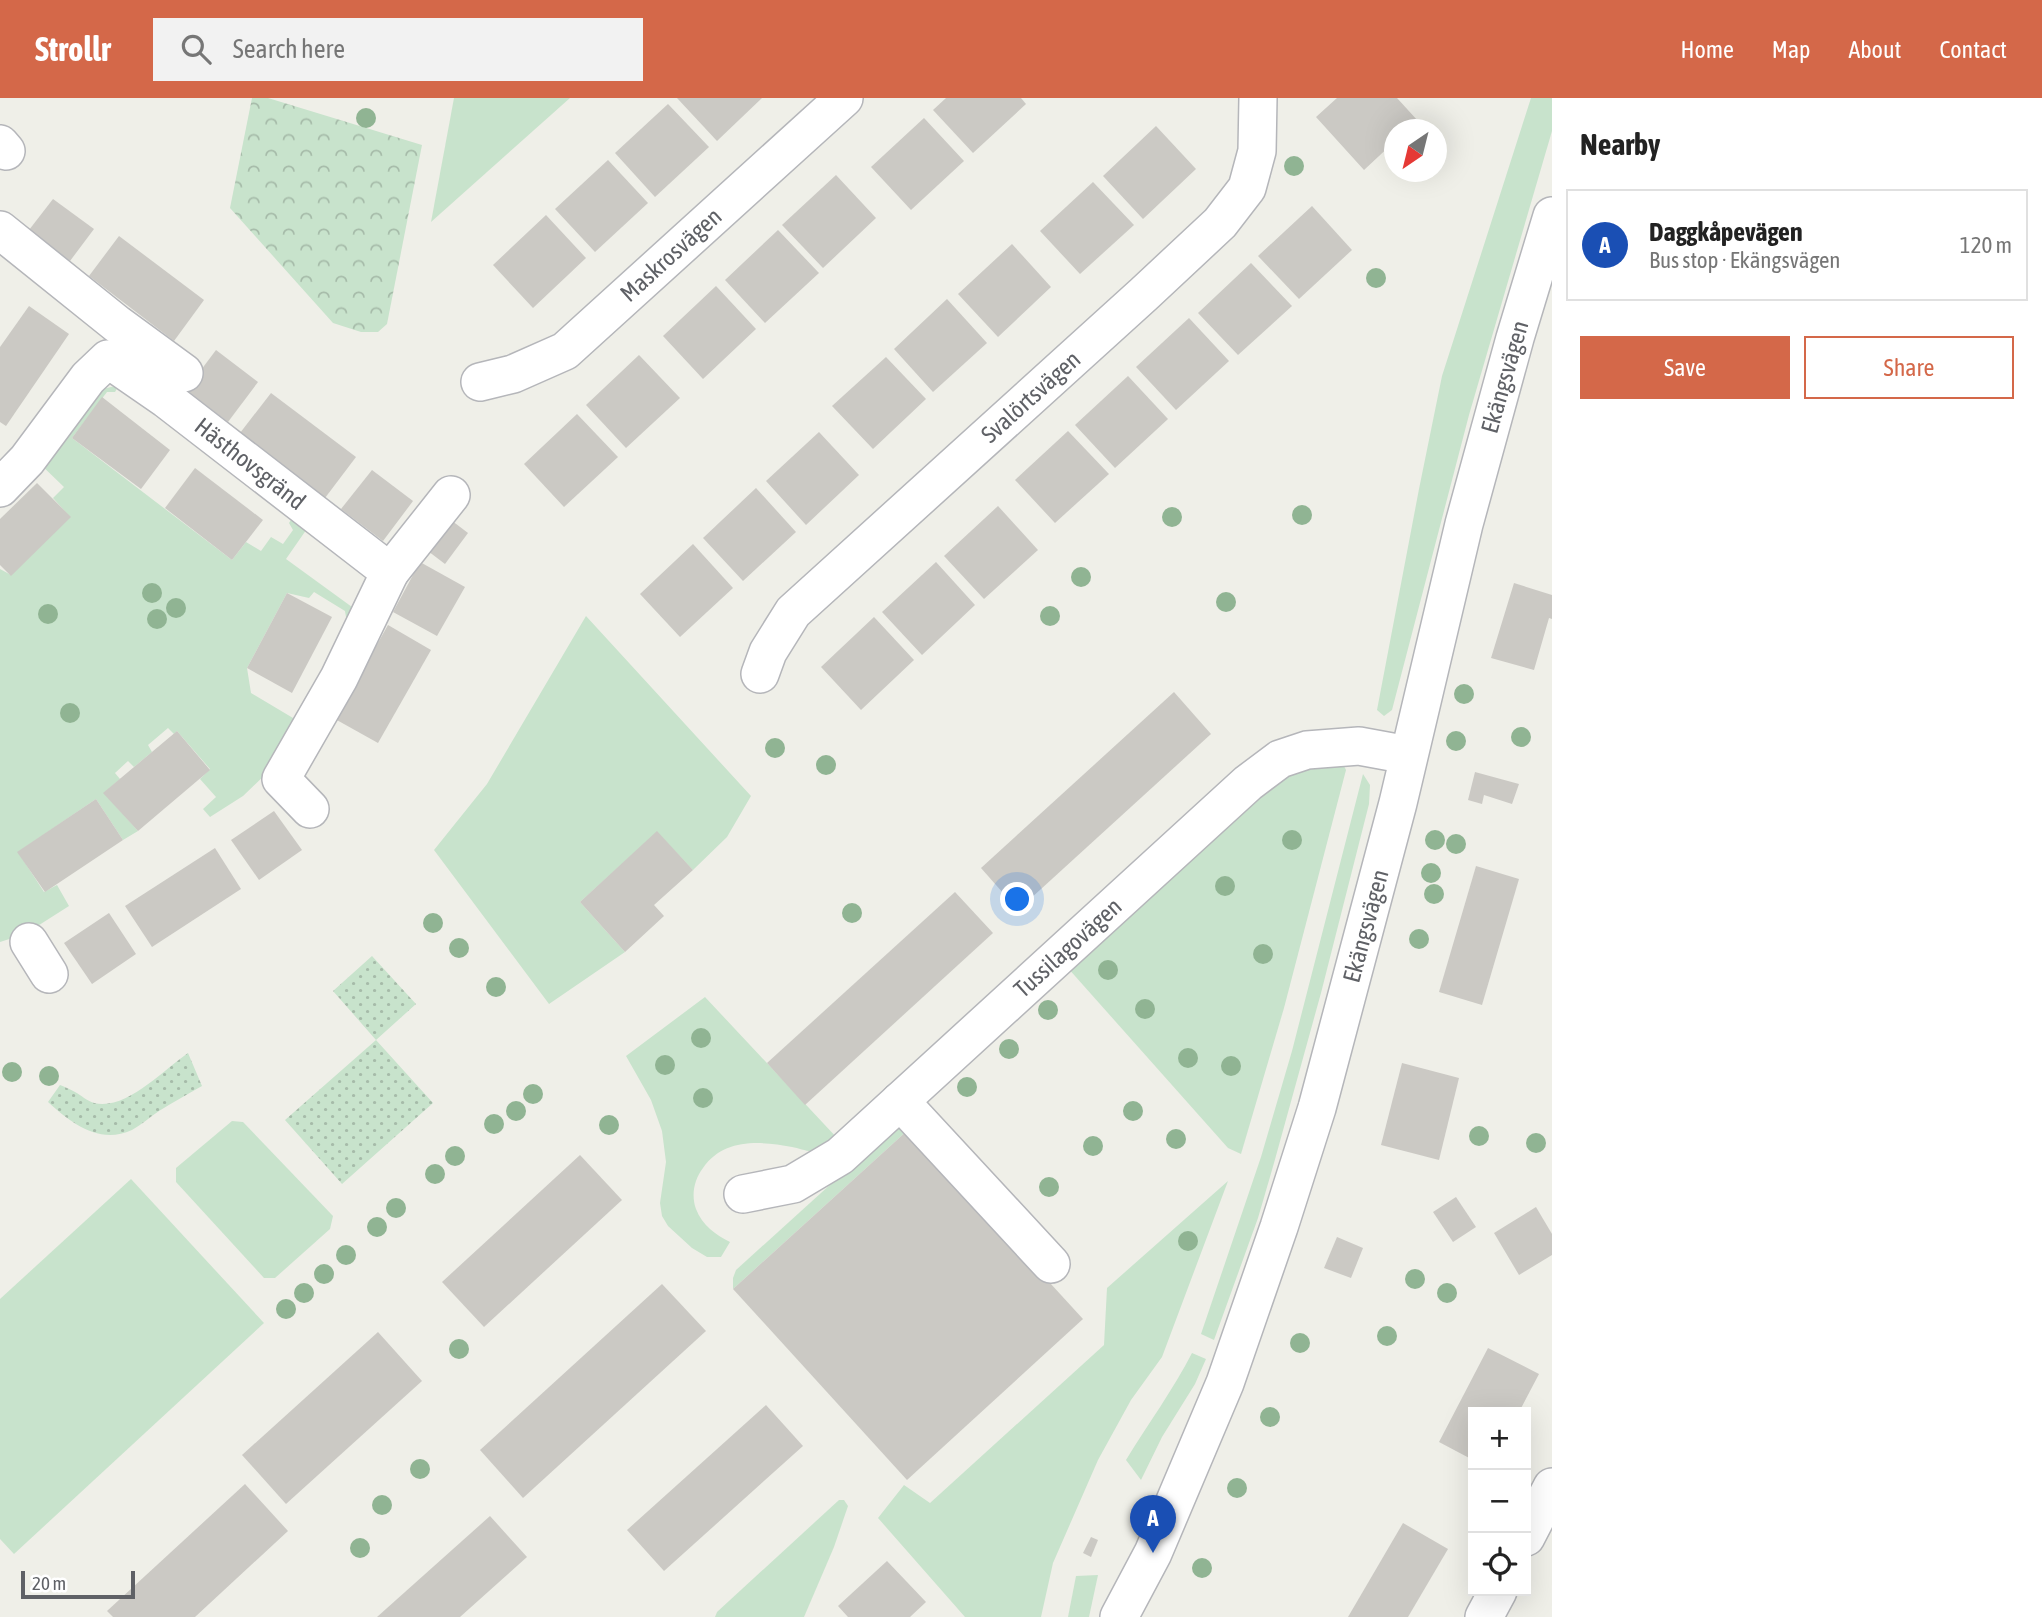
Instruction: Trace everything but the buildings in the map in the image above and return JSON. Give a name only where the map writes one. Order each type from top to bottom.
[{"type":"street","name":"Maskrosvägen","points":[[480,382],[513,374],[565,351],[844,98]]},
{"type":"street","name":"Svalörtsvägen","points":[[760,674],[768,652],[793,612],[1220,223],[1247,188],[1257,151],[1258,98]]},
{"type":"street","name":"Ekängsvägen","points":[[1119,1617],[1153,1553],[1224,1383],[1279,1227],[1317,1108],[1398,803],[1464,524],[1552,216]]},
{"type":"street","points":[[0,230],[117,324],[184,373]]},
{"type":"street","points":[[0,488],[27,460],[88,378],[108,359],[117,324]]},
{"type":"street","name":"Hästhovsgränd","points":[[108,359],[166,399],[390,572]]},
{"type":"street","points":[[310,809],[281,779],[339,678],[390,572],[451,495]]},
{"type":"street","name":"Tussilagovägen","points":[[743,1194],[793,1184],[840,1156],[1248,783],[1280,759],[1307,750],[1359,746],[1408,755]]},
{"type":"street","points":[[29,942],[49,974]]},
{"type":"street","points":[[900,1101],[1051,1264]]},
{"type":"street","points":[[1528,1533],[1552,1487]]},
{"type":"street","points":[[1484,1617],[1495,1596]]},
{"type":"green space","points":[[252,98],[268,98],[422,145],[387,324],[378,332],[361,332],[333,323],[230,208]]},
{"type":"green space","points":[[454,98],[570,98],[431,222]]},
{"type":"green space","points":[[1531,98],[1552,98],[1552,131],[1469,415],[1392,710],[1384,716],[1377,710],[1442,376]]},
{"type":"green space","points":[[119,385],[115,392],[107,392],[72,438],[232,560],[246,542],[261,551],[271,537],[283,544],[293,530],[289,523],[296,512],[311,523],[286,559],[363,615],[357,624],[346,617],[345,611],[314,592],[309,598],[287,593],[247,668],[251,693],[293,718],[308,714],[272,768],[243,796],[210,817],[203,809],[216,797],[200,779],[210,769],[177,731],[174,734],[168,728],[148,745],[152,752],[134,767],[128,761],[115,773],[120,779],[104,793],[138,831],[123,840],[96,799],[18,852],[44,892],[57,885],[69,906],[25,934],[0,942],[0,569],[11,575],[70,517],[53,498],[64,487],[37,461],[95,391]]},
{"type":"green space","points":[[586,616],[751,796],[727,837],[693,870],[657,832],[580,902],[625,952],[549,1004],[434,850],[487,784]]},
{"type":"green space","points":[[1343,764],[1346,770],[1284,1008],[1241,1154],[1228,1148],[1067,967],[1271,784],[1304,766]]},
{"type":"green space","points":[[1363,774],[1370,785],[1369,804],[1321,993],[1258,1218],[1214,1340],[1201,1334],[1261,1157],[1292,1051]]},
{"type":"green space","points":[[372,956],[416,1004],[376,1040],[333,991]]},
{"type":"green space","points":[[705,997],[838,1139],[820,1150],[811,1151],[768,1144],[743,1144],[721,1151],[712,1158],[697,1178],[694,1198],[696,1209],[706,1225],[730,1242],[721,1257],[707,1257],[692,1248],[668,1226],[662,1216],[660,1203],[666,1162],[662,1131],[651,1100],[626,1056]]},
{"type":"green space","points":[[376,1040],[433,1103],[342,1184],[285,1120]]},
{"type":"green space","points":[[188,1053],[202,1086],[132,1130],[108,1135],[86,1130],[48,1102],[60,1085],[94,1103],[119,1101],[144,1087]]},
{"type":"green space","points":[[232,1121],[243,1122],[333,1216],[330,1229],[275,1278],[264,1278],[176,1182],[176,1168]]},
{"type":"green space","points":[[897,1124],[909,1129],[733,1289],[736,1270]]},
{"type":"green space","points":[[131,1179],[264,1323],[14,1554],[0,1539],[0,1299]]},
{"type":"green space","points":[[1228,1181],[1162,1357],[1131,1400],[1098,1460],[1053,1563],[1041,1617],[965,1617],[878,1518],[904,1485],[930,1503],[1104,1345],[1107,1288]]},
{"type":"green space","points":[[1192,1353],[1206,1359],[1195,1384],[1162,1437],[1141,1480],[1126,1460]]},
{"type":"green space","points":[[839,1500],[844,1500],[848,1506],[804,1617],[715,1617],[717,1612]]},
{"type":"green space","points":[[1098,1575],[1089,1617],[1068,1617],[1076,1576]]},
{"type":"place","name":"Daggkåpevägen","points":[[1153,1553]]}]
